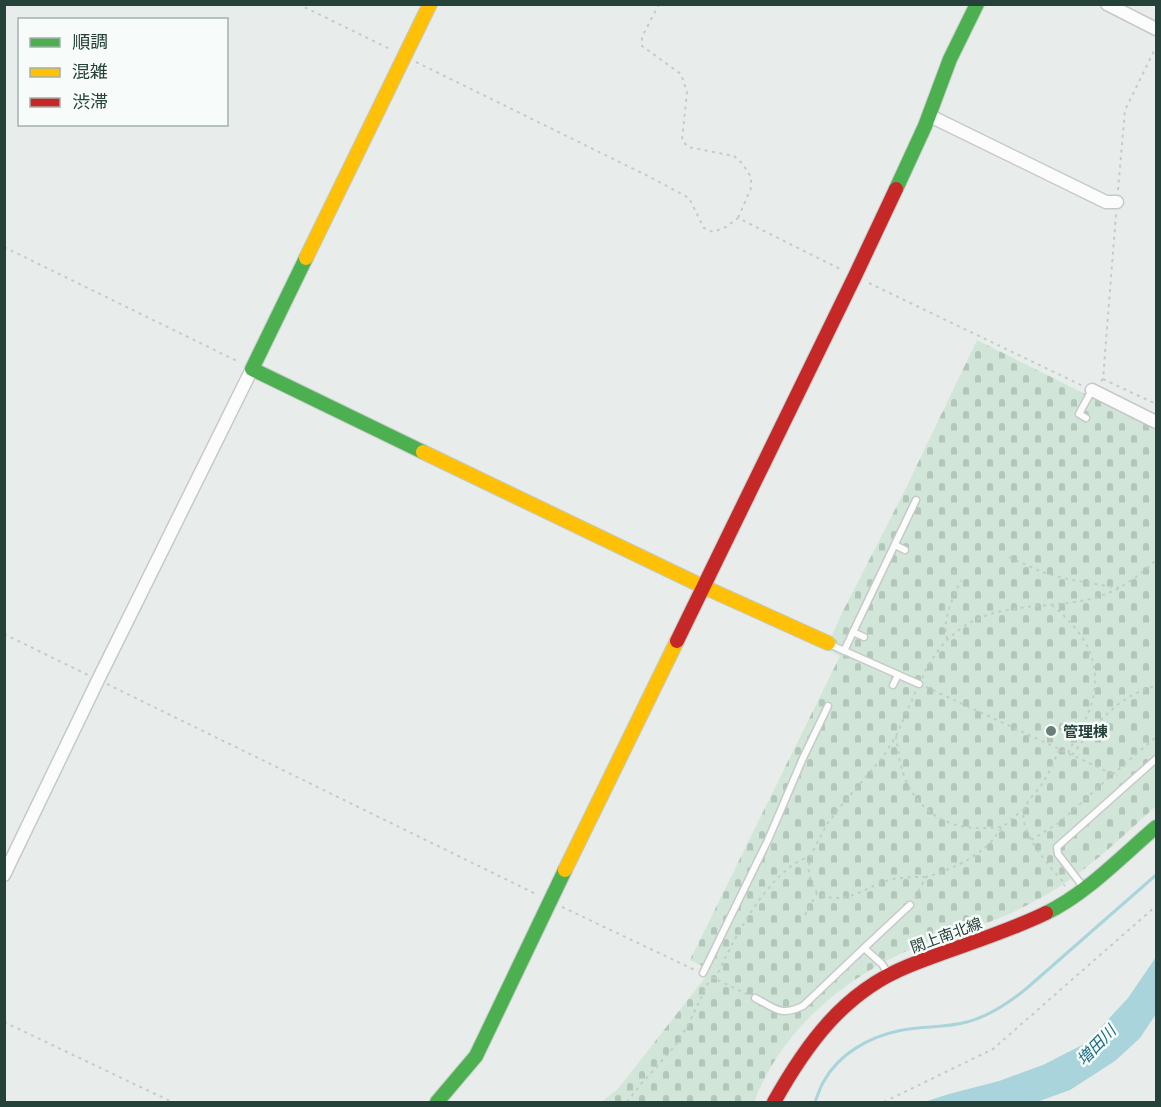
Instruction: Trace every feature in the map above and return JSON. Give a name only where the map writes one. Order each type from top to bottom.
[{"type":"street","points":[[4,875],[430,4]]},
{"type":"street","points":[[437,1102],[476,1056],[855,276],[930,116],[950,58],[976,4]]},
{"type":"street","points":[[1107,4],[1156,29]]},
{"type":"street","points":[[930,116],[1106,202],[1117,202]]},
{"type":"street","points":[[252,369],[704,587],[828,643]]},
{"type":"street","points":[[1092,390],[1156,422]]},
{"type":"street","name":"閖上南北線","points":[[774,1102],[805,1049],[817,1033],[845,1006],[889,975],[1020,926],[1057,908],[1085,888],[1156,827]]},
{"type":"lane","points":[[1086,417],[1079,414],[1092,390]]},
{"type":"lane","points":[[844,651],[916,500]]},
{"type":"lane","points":[[895,545],[905,550]]},
{"type":"lane","points":[[853,632],[864,637]]},
{"type":"lane","points":[[828,643],[919,684]]},
{"type":"lane","points":[[893,685],[898,675]]},
{"type":"lane","points":[[703,973],[768,840],[802,758],[828,706]]},
{"type":"lane","points":[[1085,888],[1058,854],[1057,847],[1156,759]]},
{"type":"lane","points":[[755,998],[782,1012],[803,1006],[910,905]]},
{"type":"lane","points":[[864,948],[882,964],[889,975]]},
{"type":"path","points":[[298,4],[689,198],[704,228],[713,232],[726,227],[738,218],[751,188],[752,177],[734,156],[688,147],[682,140],[687,92],[681,74],[642,46],[642,37],[659,4]]},
{"type":"path","points":[[738,218],[1092,390],[1102,379],[1125,110],[1156,47]]},
{"type":"path","points":[[4,247],[252,369]]},
{"type":"path","points":[[1102,379],[1156,405]]},
{"type":"path","points":[[1009,557],[1059,577],[1119,588]]},
{"type":"path","points":[[1060,749],[1044,782],[1024,809],[1003,827],[989,844],[958,866],[926,877],[885,881],[841,899],[825,897],[817,893],[811,882],[808,867],[814,849],[834,816],[883,757],[896,736],[932,658],[948,639],[971,622],[988,614],[1095,598],[1128,583],[1156,560]]},
{"type":"path","points":[[953,571],[960,574]]},
{"type":"path","points":[[948,639],[945,623],[961,580]]},
{"type":"path","points":[[1052,605],[1081,634],[1092,656],[1094,668],[1094,693],[1091,705],[1070,754]]},
{"type":"path","points":[[4,634],[550,901],[755,998]]},
{"type":"path","points":[[919,684],[1115,775]]},
{"type":"path","points":[[1070,754],[1116,705],[1156,686]]},
{"type":"path","points":[[896,736],[904,777],[912,793],[922,805],[936,816],[957,826],[1003,827]]},
{"type":"path","points":[[1031,840],[1059,823],[1156,737]]},
{"type":"path","points":[[1024,809],[1024,818],[1031,840],[1065,884],[1064,886]]},
{"type":"path","points":[[715,979],[735,937],[774,882],[792,865],[812,856]]},
{"type":"path","points":[[910,905],[926,877]]},
{"type":"path","points":[[805,915],[817,893]]},
{"type":"path","points":[[884,1102],[993,1049],[1156,906]]},
{"type":"path","points":[[627,1102],[675,1046],[687,1027],[711,977]]},
{"type":"path","points":[[4,1022],[172,1102]]},
{"type":"green space","points":[[977,340],[1156,429],[1156,806],[1086,868],[1039,899],[996,919],[921,945],[894,957],[843,988],[800,1027],[782,1050],[766,1075],[754,1102],[601,1102],[617,1090],[710,970],[690,960],[840,656],[826,649]]},
{"type":"water","name":"増田川","points":[[1156,957],[1156,1014],[1140,1038],[1115,1061],[1070,1090],[1037,1102],[924,1102],[999,1081],[1043,1065],[1086,1043],[1128,998]]},
{"type":"waterway","points":[[815,1102],[830,1071],[846,1055],[866,1042],[898,1031],[967,1022],[984,1016],[1007,1003],[1156,875]]},
{"type":"traffic: fast","points":[[896,189],[925,126],[950,59],[977,4]]},
{"type":"traffic: fast","points":[[306,258],[252,369],[423,452]]},
{"type":"traffic: fast","points":[[1046,913],[1075,896],[1156,827]]},
{"type":"traffic: fast","points":[[437,1102],[476,1056],[565,870]]},
{"type":"traffic: slow","points":[[306,258],[430,4]]},
{"type":"traffic: slow","points":[[423,452],[704,587],[828,643]]},
{"type":"traffic: slow","points":[[565,870],[677,641]]},
{"type":"traffic: jam","points":[[677,641],[896,189]]},
{"type":"traffic: jam","points":[[774,1102],[813,1041],[828,1023],[863,991],[906,967],[1046,913]]},
{"type":"place","name":"管理棟","points":[[1051,731]]}]
